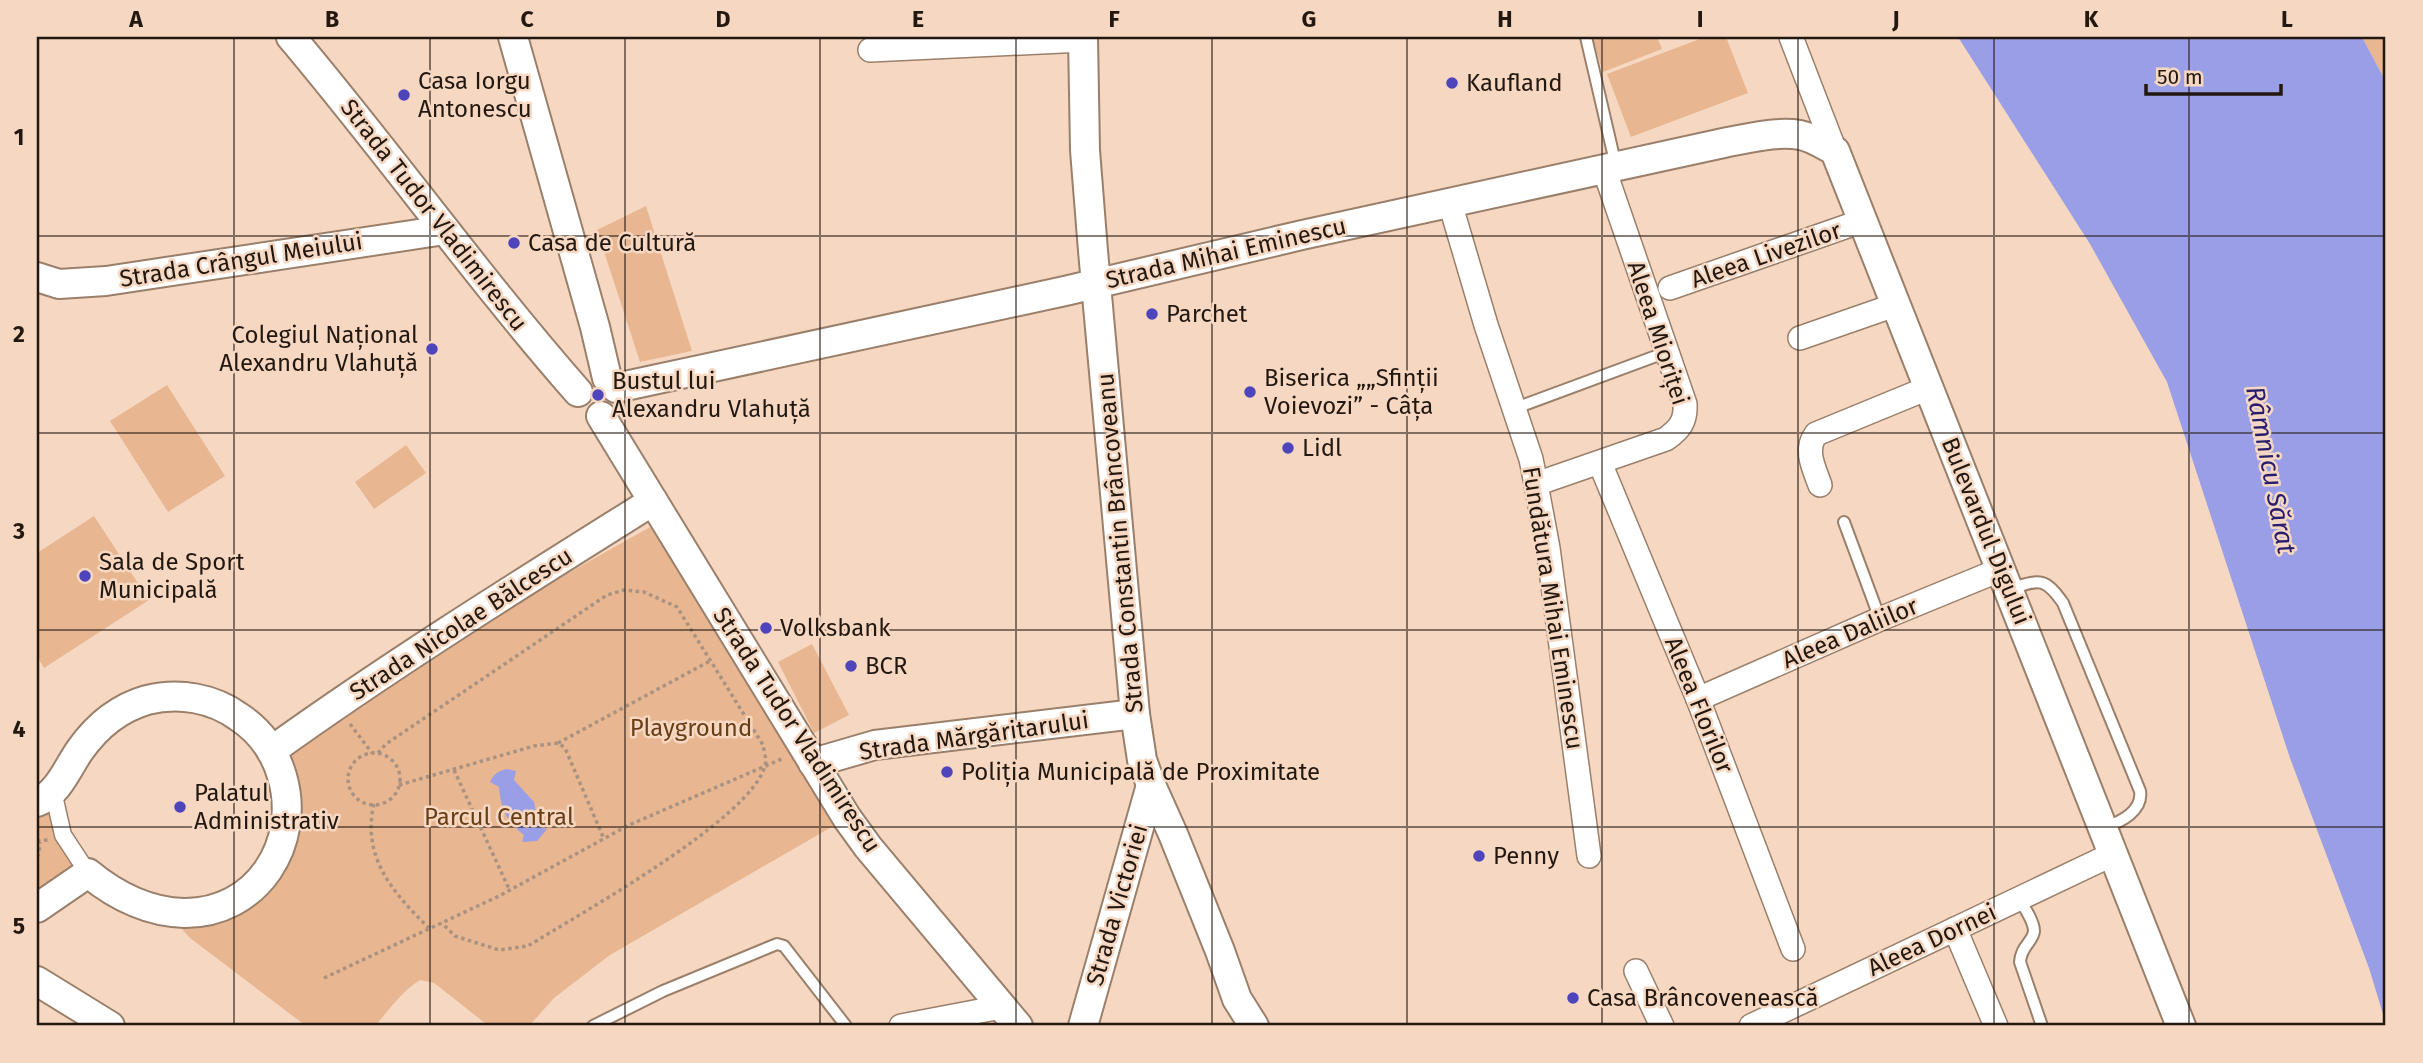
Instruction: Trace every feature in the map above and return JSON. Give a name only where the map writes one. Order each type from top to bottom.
[{"type":"street","name":"Strada Tudor Vladimirescu","points":[[291,37],[350,107],[518,323],[578,391],[579,404],[584,411],[601,416],[847,818],[868,847],[1009,1016]]},
{"type":"street","name":"Bulevardul Digului","points":[[1791,37],[2181,1026]]},
{"type":"street","points":[[515,38],[612,383],[618,396],[615,407],[601,416]]},
{"type":"street","points":[[870,50],[1083,38]]},
{"type":"street","name":"Strada Constantin Brâncoveanu","points":[[1083,38],[1085,150],[1135,714],[1143,760],[1151,785],[1243,1013]]},
{"type":"street","name":"Strada Mihai Eminescu","points":[[612,383],[1096,284],[1302,235],[1728,142],[1800,135],[1835,151]]},
{"type":"street","name":"Aleea Mioriței","points":[[1536,484],[1666,439],[1678,430],[1685,418],[1685,404],[1610,168]]},
{"type":"street","name":"Fundătura Mihai Eminescu","points":[[1450,203],[1531,459],[1548,548],[1589,856]]},
{"type":"street","name":"Aleea Livezilor","points":[[1670,288],[1862,221]]},
{"type":"street","name":"Strada Crângul Meiului","points":[[44,285],[106,281],[445,230]]},
{"type":"street","points":[[1800,338],[1895,305]]},
{"type":"street","points":[[578,391],[581,383],[589,377],[598,375],[612,383]]},
{"type":"street","points":[[1820,485],[1809,452],[1810,442],[1816,434],[1928,388]]},
{"type":"street","name":"Aleea Florilor","points":[[1600,463],[1698,699],[1793,949]]},
{"type":"street","name":"Strada Nicolae Bălcescu","points":[[271,751],[336,704],[496,599],[653,501]]},
{"type":"street","name":"Aleea Daliilor","points":[[1698,699],[1880,619],[2006,579]]},
{"type":"street","points":[[184,697],[218,705],[248,723],[271,751],[280,769],[286,796],[283,842],[266,875],[239,899],[204,911],[184,913],[150,908],[116,895],[88,873],[63,835],[45,796],[102,724],[132,705],[149,700],[184,697]]},
{"type":"street","name":"Strada Mărgăritarului","points":[[809,756],[1135,714]]},
{"type":"street","name":"Strada Victoriei","points":[[1083,1026],[1151,785]]},
{"type":"street","name":"Aleea Dornei","points":[[1751,1026],[2019,899],[2108,841]]},
{"type":"street","points":[[37,908],[88,873]]},
{"type":"street","points":[[1955,929],[1996,1026]]},
{"type":"street","points":[[1636,971],[1662,1026]]},
{"type":"street","points":[[37,981],[110,1026]]},
{"type":"street","points":[[901,1026],[1009,1016]]},
{"type":"lane","points":[[1586,37],[1610,168]]},
{"type":"lane","points":[[1513,409],[1667,352]]},
{"type":"lane","points":[[1844,522],[1880,619]]},
{"type":"lane","points":[[2006,579],[2042,581],[2052,588],[2063,603],[2140,791],[2141,797],[2135,810],[2118,823],[2108,841]]},
{"type":"lane","points":[[2019,899],[2034,928],[2033,935],[2021,952],[2020,962],[2042,1026]]},
{"type":"lane","points":[[593,1026],[663,991],[780,944],[846,1026]]},
{"type":"path","points":[[336,704],[375,753],[392,761],[397,768],[399,785],[390,799],[374,804],[358,799],[352,792],[348,776],[356,760],[375,753],[607,595],[624,590],[660,597],[677,607],[763,745],[766,765],[752,790],[695,842],[528,946],[499,950],[455,936],[442,923]]},
{"type":"path","points":[[399,785],[534,746],[558,743],[710,661]]},
{"type":"path","points":[[558,743],[565,748],[604,839]]},
{"type":"path","points":[[324,978],[510,891],[629,825],[766,765],[809,756]]},
{"type":"path","points":[[454,770],[510,891]]},
{"type":"path","points":[[374,804],[370,821],[373,845],[381,870],[399,899],[429,928]]},
{"type":"path","points":[[37,841],[40,842],[37,857]]},
{"type":"green space","points":[[1592,37],[1657,37],[1662,49],[1603,72]]},
{"type":"green space","points":[[1705,37],[1726,37],[1748,93],[1631,137],[1607,74]]},
{"type":"green space","points":[[2362,37],[2386,37],[2386,82]]},
{"type":"green space","points":[[646,206],[692,351],[640,362],[597,230]]},
{"type":"green space","points":[[167,385],[225,476],[168,512],[110,421]]},
{"type":"green space","points":[[406,445],[426,473],[374,509],[355,482]]},
{"type":"green space","name":"Sala de Sport Municipală","points":[[94,516],[149,600],[44,668],[37,656],[37,553]]},
{"type":"green space","name":"Parcul Central","points":[[650,527],[805,750],[847,818],[610,955],[554,998],[529,1026],[492,1026],[434,983],[420,980],[402,995],[375,1026],[306,1026],[190,938],[166,911],[204,911],[276,859],[271,751],[336,704]]},
{"type":"green space","points":[[812,644],[849,715],[814,733],[778,662]]},
{"type":"green space","points":[[44,799],[88,873],[37,908],[37,802]]},
{"type":"water","name":"Râmnicu Sărat","points":[[1958,37],[2362,37],[2386,82],[2386,1024],[2369,968],[2290,758],[2167,382],[2090,244]]},
{"type":"water","points":[[507,769],[516,771],[514,780],[534,802],[539,827],[547,829],[537,841],[522,842],[524,835],[506,814],[499,787],[490,782],[493,776]]},
{"type":"place","name":"Kaufland","points":[[1452,83]]},
{"type":"place","name":"Casa Iorgu Antonescu","points":[[404,95]]},
{"type":"place","name":"Casa de Cultură","points":[[514,243]]},
{"type":"place","name":"Parchet","points":[[1152,314]]},
{"type":"place","name":"Colegiul Național Alexandru Vlahuță","points":[[432,349]]},
{"type":"place","name":"Biserica „„Sfinții Voievozi” - Câța","points":[[1250,392]]},
{"type":"place","name":"Bustul lui Alexandru Vlahuță","points":[[598,395]]},
{"type":"place","name":"Lidl","points":[[1288,448]]},
{"type":"place","name":"Sala de Sport Municipală","points":[[85,576]]},
{"type":"place","name":"Volksbank","points":[[766,628]]},
{"type":"place","name":"BCR","points":[[851,666]]},
{"type":"place","name":"Poliția Municipală de Proximitate","points":[[947,772]]},
{"type":"place","name":"Palatul Administrativ","points":[[180,807]]},
{"type":"place","name":"Penny","points":[[1479,856]]},
{"type":"place","name":"Casa Brâncovenească","points":[[1573,998]]},
{"type":"park label","name":"Playground","points":[[691,728]]}]
